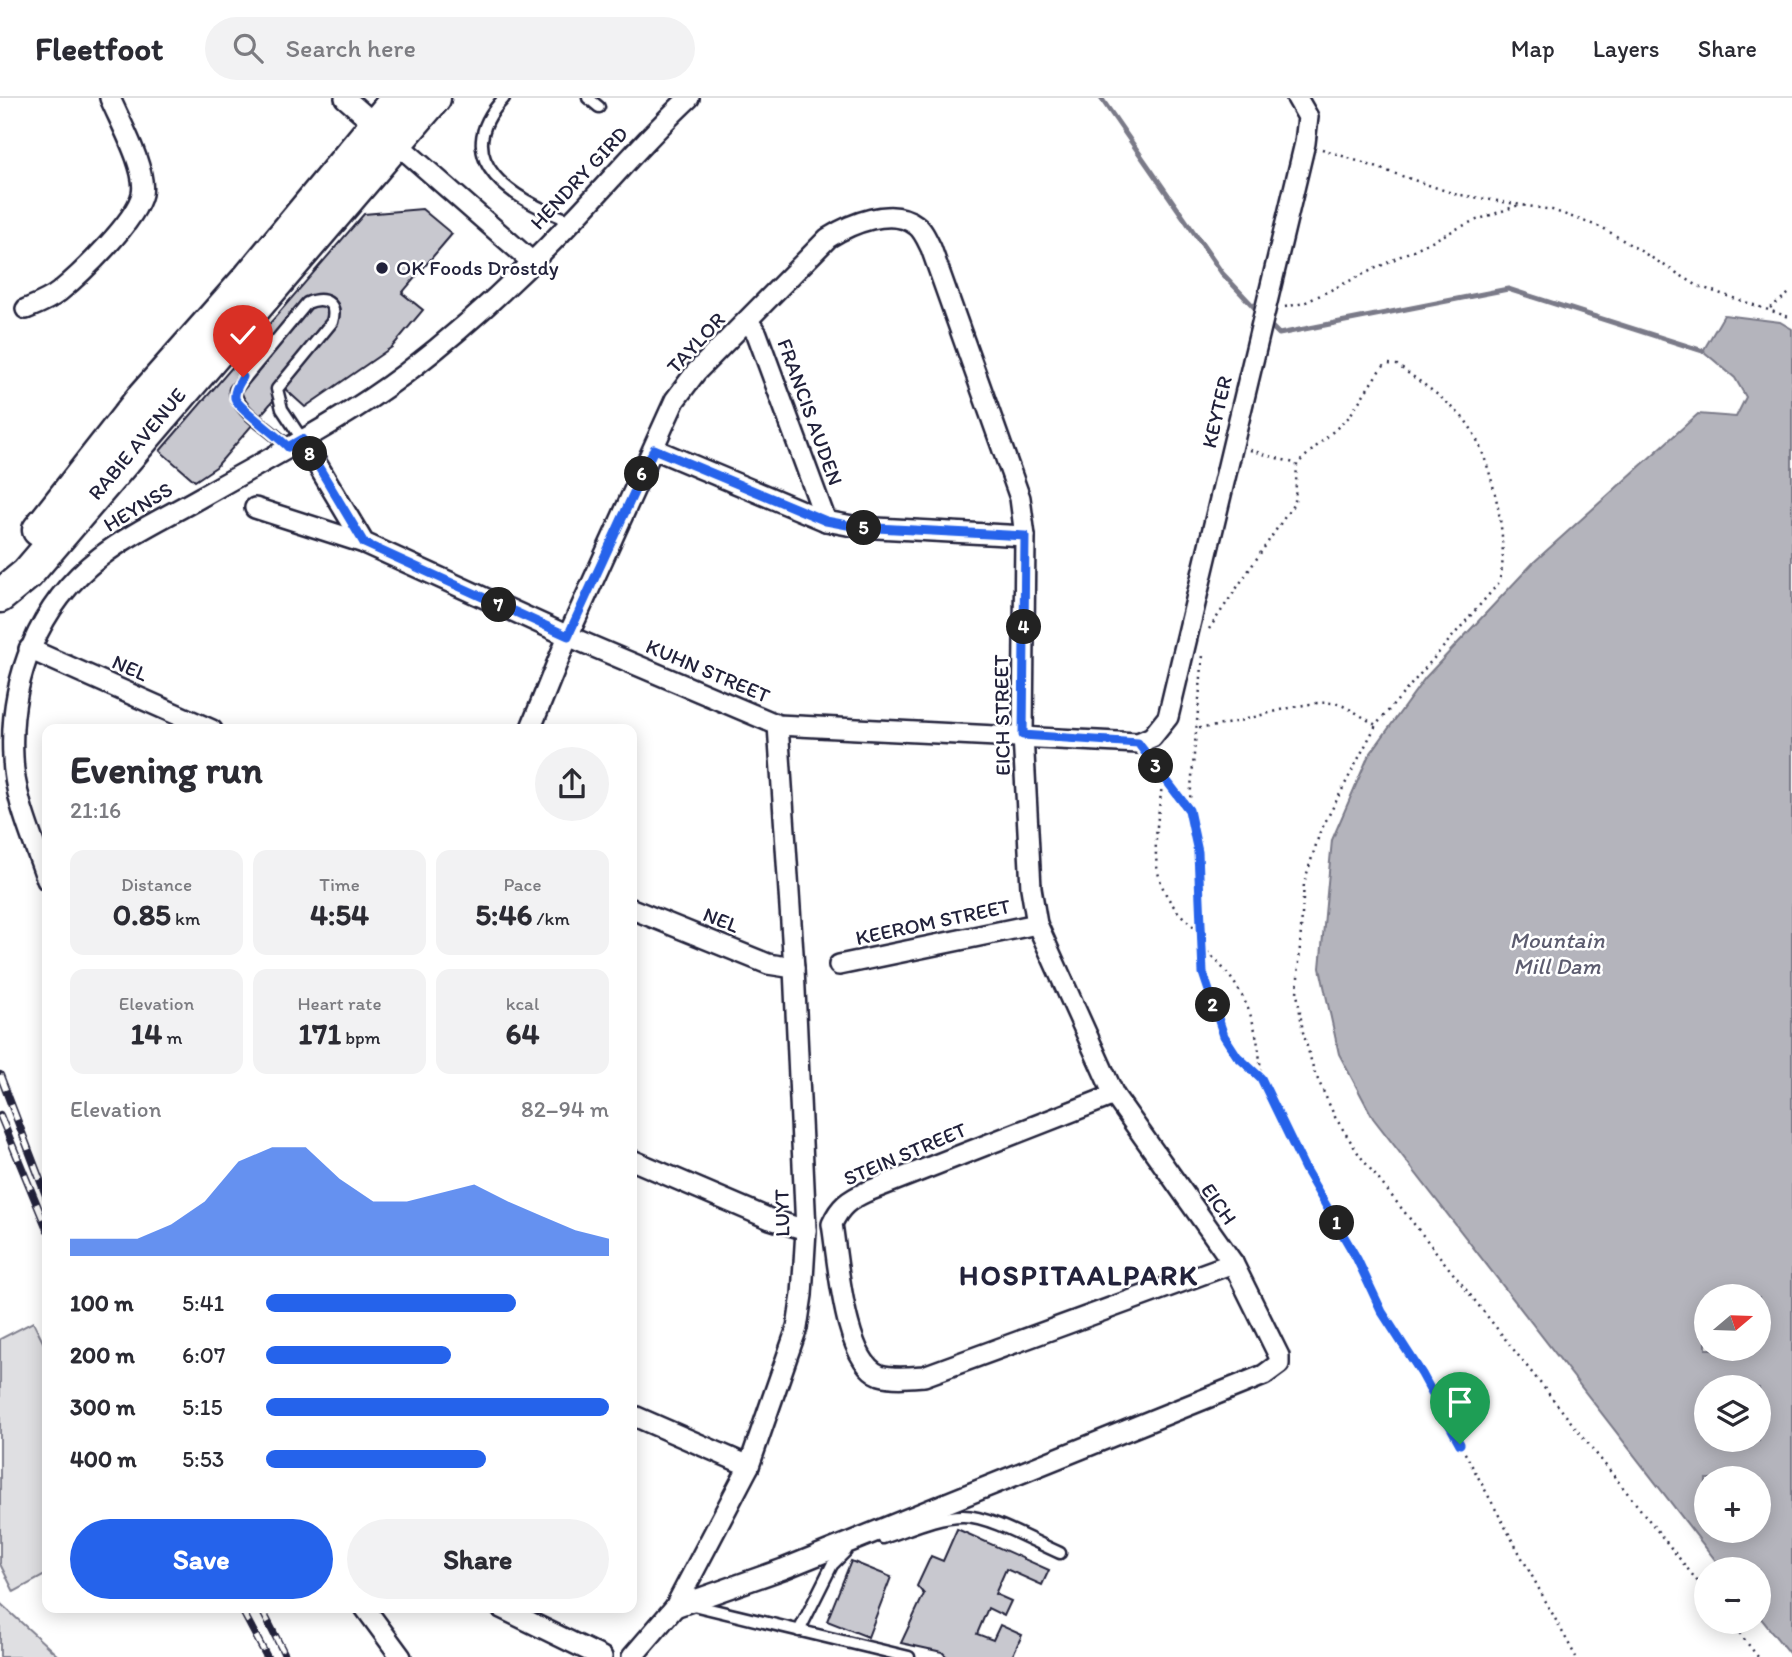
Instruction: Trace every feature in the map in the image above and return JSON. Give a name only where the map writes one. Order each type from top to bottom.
[{"type":"main road","name":"RABIE AVENUE","points":[[0,596],[27,574],[385,133],[398,98]]},
{"type":"main road","name":"RABIE AVENUE","points":[[0,589],[47,519],[142,399],[250,277],[385,133],[434,98]]},
{"type":"street","points":[[26,309],[47,300],[76,277],[133,214],[142,194],[138,163],[110,98]]},
{"type":"street","points":[[345,98],[531,261]]},
{"type":"street","name":"HENDRY GIRD","points":[[295,443],[398,379],[461,330],[572,221],[657,128],[689,98]]},
{"type":"street","name":"KEYTER","points":[[1138,743],[1160,730],[1168,717],[1305,143],[1308,117],[1297,98]]},
{"type":"street","name":"TAYLOR","points":[[532,724],[568,636],[676,400],[695,372],[828,238],[845,227],[867,220],[905,218]]},
{"type":"street","name":"EICH STREET","points":[[905,218],[918,226],[931,248],[1020,498],[1025,536],[1023,735],[1031,888],[1037,924],[1114,1095]]},
{"type":"street","name":"FRANCIS AUDEN","points":[[748,321],[757,334],[826,521]]},
{"type":"street","points":[[295,443],[364,543]]},
{"type":"street","name":"HEYNSS","points":[[42,865],[20,799],[13,760],[16,693],[29,649],[45,617],[99,558],[295,443]]},
{"type":"street","points":[[654,449],[826,521],[858,527],[1025,536]]},
{"type":"street","name":"KUHN STREET","points":[[255,508],[364,543],[568,636],[778,725],[1023,735],[1138,743]]},
{"type":"street","name":"NEL","points":[[29,649],[198,724]]},
{"type":"street","name":"LUYT","points":[[632,1657],[680,1605],[749,1466],[797,1328],[806,1230],[794,968],[778,725]]},
{"type":"street","name":"NEL","points":[[637,911],[768,964],[794,968]]},
{"type":"street","name":"KEEROM STREET","points":[[839,965],[1037,924]]},
{"type":"street","name":"STEIN STREET","points":[[1114,1095],[866,1192],[849,1200],[838,1211],[832,1224],[834,1236],[852,1336],[864,1365],[881,1375],[924,1376],[1233,1263]]},
{"type":"street","name":"EICH","points":[[680,1605],[783,1569],[1264,1375],[1279,1364],[1276,1346],[1233,1263],[1114,1095]]},
{"type":"street","points":[[637,1162],[770,1219],[806,1230]]},
{"type":"street","points":[[637,1417],[749,1466]]},
{"type":"street","points":[[369,1613],[401,1657]]},
{"type":"street","points":[[510,1613],[602,1657]]},
{"type":"lane","points":[[504,98],[489,113],[481,134],[492,172],[533,207],[572,221]]},
{"type":"lane","points":[[588,98],[599,107]]},
{"type":"lane","points":[[325,300],[331,303],[335,312],[332,322],[277,389],[295,443],[240,407],[235,399],[235,390],[307,303],[325,300]]},
{"type":"lane","points":[[799,1631],[839,1556],[852,1548],[937,1520],[971,1517],[1060,1553]]},
{"type":"lane","points":[[680,1605],[909,1657]]},
{"type":"path","points":[[1305,143],[1454,194],[1552,210],[1603,228],[1698,286],[1770,308],[1792,318]]},
{"type":"path","points":[[1265,311],[1304,303],[1471,222],[1521,205]]},
{"type":"path","points":[[1770,308],[1792,291]]},
{"type":"path","points":[[1203,638],[1295,502],[1297,464],[1349,417],[1381,368],[1392,363],[1444,401],[1466,421],[1479,447],[1494,492],[1503,551],[1503,571],[1498,584],[1376,726],[1321,832],[1304,883],[1297,993],[1314,1072],[1335,1117],[1360,1156],[1694,1577]]},
{"type":"path","points":[[1233,444],[1297,464]]},
{"type":"path","points":[[1203,654],[1189,810],[1198,852],[1203,973],[1224,1036],[1237,1056],[1261,1078],[1305,1169],[1357,1259],[1382,1312],[1422,1374],[1576,1657]]},
{"type":"path","points":[[1198,728],[1220,727],[1264,714],[1337,704],[1376,726]]},
{"type":"path","points":[[1138,743],[1189,810]]},
{"type":"path","points":[[1163,776],[1155,854],[1165,898],[1179,916],[1201,932]]},
{"type":"path","points":[[1202,947],[1229,971],[1244,999],[1260,1051],[1261,1078]]},
{"type":"path","points":[[1740,1634],[1758,1657]]},
{"type":"shaded area","points":[[33,1322],[42,1340],[42,1577],[14,1592],[0,1564],[0,1339]]},
{"type":"shaded area","points":[[0,1603],[59,1657],[0,1657]]},
{"type":"water","name":"Mountain Mill Dam","points":[[1724,315],[1780,322],[1792,329],[1792,1657],[1771,1631],[1771,1557],[1713,1557],[1702,1543],[1771,1543],[1771,1466],[1694,1466],[1694,1533],[1373,1118],[1339,1054],[1320,968],[1332,840],[1368,757],[1425,678],[1534,562],[1698,414],[1736,417],[1746,397],[1735,378],[1703,351]]},
{"type":"building","points":[[422,209],[452,234],[402,293],[423,310],[392,347],[305,407],[284,388],[216,467],[195,481],[160,451],[364,214]]},
{"type":"building","points":[[957,1529],[1049,1570],[1042,1585],[1006,1569],[995,1594],[1011,1601],[1004,1616],[988,1608],[977,1634],[993,1640],[1000,1625],[1022,1635],[1012,1657],[947,1657],[942,1652],[901,1643],[924,1594],[917,1586],[931,1556],[943,1561]]},
{"type":"building","points":[[851,1561],[891,1577],[868,1637],[827,1621]]},
{"type":"waterway","points":[[1101,98],[1222,273],[1254,307]]},
{"type":"waterway","points":[[1273,328],[1279,334],[1508,289],[1703,351]]},
{"type":"railway","points":[[0,1075],[42,1185]]},
{"type":"railway","points":[[0,1115],[42,1217]]},
{"type":"railway","points":[[244,1613],[267,1657]]},
{"type":"railway","points":[[264,1613],[286,1657]]},
{"type":"place","name":"OK Foods Drostdy","points":[[382,268]]},
{"type":"district","name":"HOSPITAALPARK","points":[[1079,1275]]},
{"type":"route","points":[[243,377],[235,390],[235,399],[240,407],[274,431],[288,447],[302,439],[364,543],[568,636],[654,449],[799,512],[826,521],[858,527],[1025,536],[1023,735],[1138,743],[1189,810],[1198,852],[1203,973],[1224,1036],[1246,1067],[1261,1078],[1305,1169],[1357,1259],[1382,1312],[1422,1374],[1460,1444]]}]
